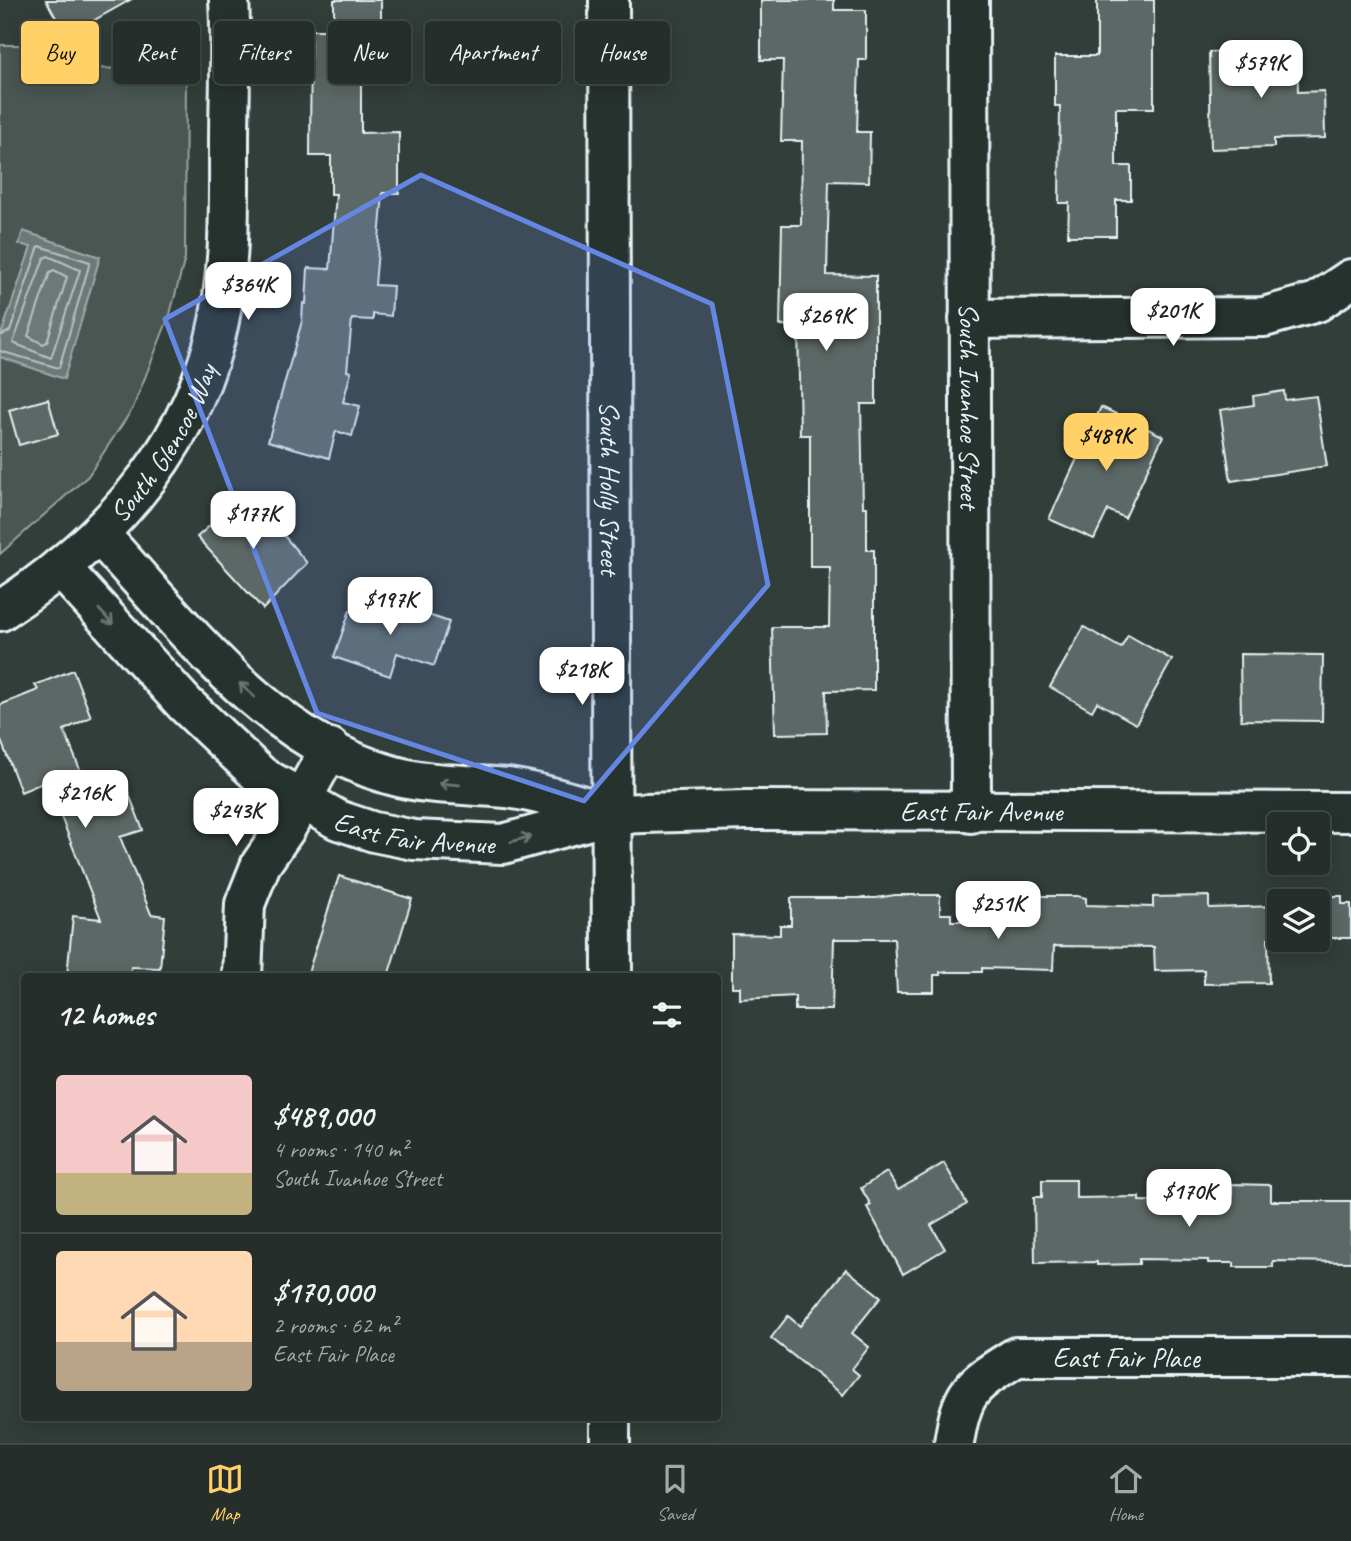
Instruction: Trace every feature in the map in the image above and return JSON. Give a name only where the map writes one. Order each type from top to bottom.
[{"type":"street","name":"South Glencoe Way","points":[[0,611],[100,535],[133,498],[185,419],[215,337],[229,240],[229,0]]},
{"type":"street","name":"South Holly Street","points":[[609,0],[612,973]]},
{"type":"street","name":"South Ivanhoe Street","points":[[969,0],[971,813]]},
{"type":"street","points":[[969,319],[1264,317],[1317,302],[1351,279]]},
{"type":"street","name":"East Fair Avenue","points":[[100,535],[253,695],[294,728],[358,764],[393,776],[432,783],[510,788],[612,814]]},
{"type":"street","name":"East Fair Avenue","points":[[60,567],[221,740],[261,776],[338,820],[374,832],[463,844],[503,844],[612,814],[746,810],[971,813],[1351,812]]},
{"type":"street","points":[[242,973],[245,904],[261,864],[302,800],[330,748]]},
{"type":"street","name":"East Fair Place","points":[[954,1443],[959,1410],[978,1382],[1016,1357],[1351,1357]]},
{"type":"street","points":[[610,1421],[610,1443]]},
{"type":"highlighted area","points":[[421,175],[712,304],[768,585],[584,801],[317,713],[165,319]]},
{"type":"shaded area","points":[[0,45],[21,45],[21,84],[99,84],[99,68],[113,69],[113,84],[186,84],[185,258],[170,314],[133,408],[88,476],[0,554]]},
{"type":"water","points":[[23,231],[100,257],[64,379],[0,357],[0,338],[31,247],[19,244]]},
{"type":"building","points":[[46,0],[130,0],[93,21],[58,21]]},
{"type":"building","points":[[334,0],[381,0],[381,21],[334,21]]},
{"type":"building","points":[[761,0],[834,0],[834,10],[866,10],[866,60],[859,60],[857,132],[870,132],[869,182],[829,181],[827,275],[876,276],[876,404],[861,404],[863,507],[867,507],[867,550],[874,550],[874,690],[826,691],[827,733],[775,734],[772,627],[829,627],[830,567],[810,567],[810,435],[800,435],[798,326],[780,325],[782,225],[801,225],[802,141],[781,141],[783,60],[761,60]]},
{"type":"building","points":[[1097,0],[1154,0],[1154,108],[1116,108],[1116,166],[1131,166],[1131,200],[1116,200],[1116,236],[1068,236],[1069,203],[1059,203],[1060,106],[1055,106],[1055,56],[1097,56]]},
{"type":"building","points":[[314,30],[328,30],[328,84],[361,84],[361,133],[399,132],[399,193],[383,193],[375,285],[393,286],[391,316],[373,314],[373,320],[352,319],[347,371],[351,372],[343,402],[360,406],[352,436],[336,431],[329,458],[268,441],[302,321],[303,303],[306,304],[308,268],[330,269],[336,194],[331,194],[331,156],[310,156]]},
{"type":"building","points":[[1297,50],[1298,92],[1324,91],[1325,138],[1274,139],[1274,147],[1211,149],[1209,52]]},
{"type":"building","points":[[1284,391],[1285,400],[1316,396],[1327,466],[1231,481],[1220,410],[1254,405],[1253,396]]},
{"type":"building","points":[[48,399],[58,434],[19,445],[9,410]]},
{"type":"building","points":[[1101,407],[1163,436],[1125,518],[1108,510],[1094,539],[1049,519]]},
{"type":"building","points":[[243,496],[268,523],[271,520],[307,563],[263,609],[197,537]]},
{"type":"building","points":[[378,598],[449,622],[434,666],[397,653],[390,676],[334,657],[350,610],[371,617]]},
{"type":"building","points":[[1084,627],[1121,648],[1128,635],[1172,660],[1136,724],[1097,702],[1092,711],[1050,687]]},
{"type":"building","points":[[1240,654],[1323,655],[1322,721],[1241,720]]},
{"type":"building","points":[[73,670],[91,717],[64,730],[87,787],[121,774],[143,830],[120,837],[151,914],[165,916],[160,968],[131,967],[130,973],[67,973],[73,916],[101,919],[47,781],[21,792],[0,738],[0,705],[38,690],[35,685]]},
{"type":"building","points":[[339,876],[412,899],[389,973],[308,973]]},
{"type":"building","points":[[895,895],[940,895],[940,914],[951,914],[951,921],[1013,921],[1014,899],[1034,896],[1077,896],[1086,898],[1086,905],[1153,907],[1153,897],[1209,896],[1209,908],[1267,906],[1269,983],[1204,984],[1204,970],[1155,971],[1154,947],[1054,946],[1053,970],[982,968],[982,972],[940,972],[940,975],[934,975],[934,992],[897,992],[894,939],[834,939],[832,1010],[795,1010],[795,996],[740,999],[740,987],[732,987],[732,934],[780,935],[780,925],[791,925],[791,898],[876,898]]},
{"type":"building","points":[[1330,896],[1342,896],[1342,904],[1351,904],[1351,938],[1330,938]]},
{"type":"building","points":[[944,1163],[967,1204],[931,1225],[945,1249],[903,1274],[867,1207],[871,1205],[861,1188],[887,1172],[898,1190]]},
{"type":"building","points":[[1042,1180],[1076,1180],[1076,1198],[1139,1197],[1139,1201],[1232,1203],[1232,1184],[1271,1185],[1271,1201],[1351,1201],[1351,1262],[1273,1261],[1273,1267],[1234,1267],[1234,1263],[1208,1263],[1208,1260],[1139,1259],[1139,1264],[1097,1265],[1097,1262],[1035,1263],[1034,1197],[1042,1197]]},
{"type":"building","points":[[846,1269],[881,1297],[852,1333],[869,1347],[852,1369],[859,1375],[843,1395],[771,1338],[788,1316],[800,1326]]}]
